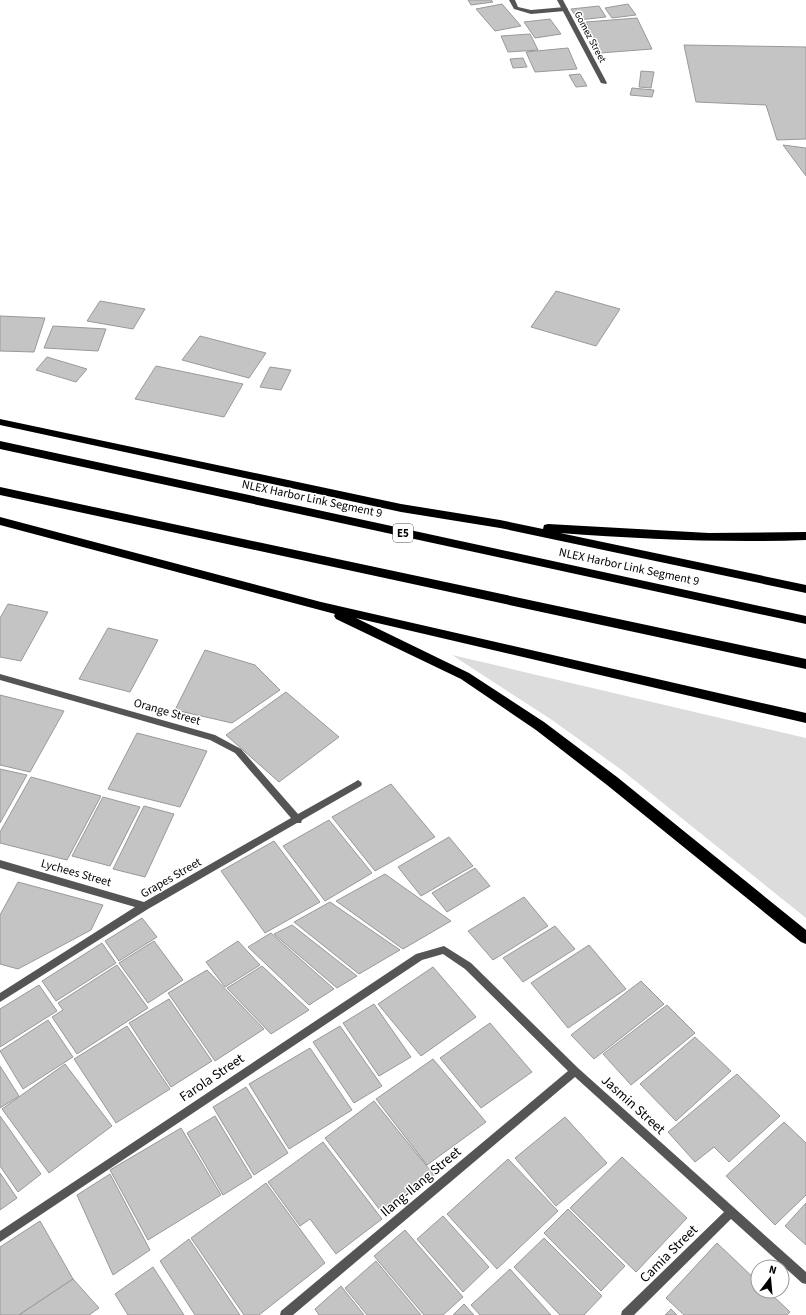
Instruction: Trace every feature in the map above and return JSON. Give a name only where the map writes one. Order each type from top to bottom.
[{"type":"highway","points":[[0,422],[401,508],[500,524],[806,588]]},
{"type":"highway","name":"NLEX Harbor Link Segment 9","points":[[0,445],[806,620]]},
{"type":"highway","points":[[0,491],[806,664]]},
{"type":"highway","points":[[0,521],[321,606],[806,718]]},
{"type":"highway","points":[[500,524],[655,536],[750,538],[806,536]]},
{"type":"highway","points":[[321,606],[465,676],[540,726],[612,781],[806,938]]},
{"type":"street","points":[[512,0],[516,8],[524,11],[565,9]]},
{"type":"street","name":"Gomez Street","points":[[560,0],[604,83]]},
{"type":"street","name":"Orange Street","points":[[0,677],[212,737],[238,752],[298,820]]},
{"type":"street","name":"Grapes Street","points":[[0,998],[145,906],[298,820],[358,784]]},
{"type":"street","name":"Lychees Street","points":[[0,864],[145,906]]},
{"type":"street","name":"Jasmin Street","points":[[444,950],[468,966],[575,1071],[806,1279]]},
{"type":"street","name":"Farola Street","points":[[0,1237],[419,957],[444,950]]},
{"type":"street","name":"Ilang-Ilang Street","points":[[285,1315],[575,1071]]},
{"type":"street","name":"Camia Street","points":[[626,1315],[731,1212]]},
{"type":"shaded area","points":[[452,655],[806,738],[806,918],[623,771],[552,720]]},
{"type":"building","points":[[468,0],[491,0],[493,2],[471,5]]},
{"type":"building","points":[[502,4],[521,26],[495,31],[476,9]]},
{"type":"building","points":[[628,4],[636,15],[612,18],[605,8]]},
{"type":"building","points":[[599,6],[606,17],[578,20],[571,9]]},
{"type":"building","points":[[637,18],[652,49],[600,53],[586,22]]},
{"type":"building","points":[[550,19],[561,34],[535,38],[524,22]]},
{"type":"building","points":[[530,34],[538,50],[508,52],[501,36]]},
{"type":"building","points":[[684,45],[806,47],[806,139],[777,140],[766,105],[696,102]]},
{"type":"building","points":[[568,48],[577,69],[535,72],[526,52]]},
{"type":"building","points":[[523,58],[527,67],[513,68],[510,59]]},
{"type":"building","points":[[641,71],[654,72],[651,88],[639,87]]},
{"type":"building","points":[[580,74],[587,86],[576,87],[569,75]]},
{"type":"building","points":[[632,88],[654,90],[652,97],[630,95]]},
{"type":"building","points":[[783,145],[806,148],[806,176]]},
{"type":"building","points":[[556,291],[620,309],[596,346],[531,327]]},
{"type":"building","points":[[100,301],[145,309],[133,329],[87,321]]},
{"type":"building","points":[[0,316],[45,318],[34,352],[0,351]]},
{"type":"building","points":[[53,326],[106,329],[98,351],[44,348]]},
{"type":"building","points":[[200,336],[266,353],[249,378],[182,360]]},
{"type":"building","points":[[47,357],[87,369],[76,382],[36,370]]},
{"type":"building","points":[[156,366],[243,384],[224,417],[135,399]]},
{"type":"building","points":[[270,367],[291,370],[281,390],[260,387]]},
{"type":"building","points":[[8,604],[48,612],[21,661],[0,657],[0,618]]},
{"type":"building","points":[[108,628],[158,640],[130,692],[79,679]]},
{"type":"building","points":[[205,650],[255,665],[280,690],[232,723],[175,710]]},
{"type":"building","points":[[286,692],[339,737],[279,782],[226,735]]},
{"type":"building","points":[[0,695],[64,711],[30,772],[0,765]]},
{"type":"building","points":[[137,733],[207,751],[180,807],[108,789]]},
{"type":"building","points":[[0,769],[27,775],[0,823]]},
{"type":"building","points":[[31,777],[101,796],[67,860],[0,843],[0,832]]},
{"type":"building","points":[[391,784],[435,837],[375,871],[332,817]]},
{"type":"building","points":[[103,797],[140,807],[110,866],[72,856]]},
{"type":"building","points":[[144,806],[174,814],[145,877],[113,869]]},
{"type":"building","points":[[329,820],[372,873],[325,901],[283,846]]},
{"type":"building","points":[[449,837],[473,866],[421,896],[398,867]]},
{"type":"building","points":[[274,841],[320,902],[265,933],[221,871]]},
{"type":"building","points":[[475,868],[490,886],[447,912],[432,893]]},
{"type":"building","points":[[385,874],[451,921],[403,949],[336,901]]},
{"type":"building","points":[[18,882],[103,905],[91,930],[18,969],[0,964],[0,915]]},
{"type":"building","points":[[524,897],[548,926],[493,960],[468,931]]},
{"type":"building","points":[[330,902],[400,950],[359,974],[294,922]]},
{"type":"building","points":[[142,918],[157,937],[119,961],[105,941]]},
{"type":"building","points":[[292,925],[357,976],[337,988],[274,934]]},
{"type":"building","points":[[555,926],[575,949],[523,982],[503,958]]},
{"type":"building","points":[[271,933],[334,989],[309,1005],[248,947]]},
{"type":"building","points":[[154,941],[183,980],[148,1003],[119,963]]},
{"type":"building","points":[[238,941],[260,965],[225,987],[206,962]]},
{"type":"building","points":[[102,943],[116,963],[56,1001],[42,981]]},
{"type":"building","points":[[589,945],[626,989],[568,1028],[531,983]]},
{"type":"building","points":[[117,965],[148,1008],[77,1054],[52,1017],[63,1010],[58,1003]]},
{"type":"building","points":[[262,966],[309,1010],[271,1034],[227,988]]},
{"type":"building","points":[[433,967],[476,1017],[421,1056],[378,1004]]},
{"type":"building","points":[[207,970],[264,1029],[215,1061],[168,993]]},
{"type":"building","points":[[641,981],[664,1004],[594,1059],[571,1035]]},
{"type":"building","points":[[39,985],[57,1011],[0,1047],[0,1009]]},
{"type":"building","points":[[169,999],[212,1061],[171,1087],[129,1023]]},
{"type":"building","points":[[374,1004],[411,1057],[379,1076],[343,1023]]},
{"type":"building","points":[[667,1005],[695,1033],[631,1085],[603,1054]]},
{"type":"building","points":[[48,1020],[73,1057],[23,1089],[0,1051]]},
{"type":"building","points":[[490,1023],[532,1072],[481,1108],[440,1058]]},
{"type":"building","points":[[127,1026],[170,1089],[116,1123],[74,1059]]},
{"type":"building","points":[[340,1026],[382,1086],[354,1103],[313,1042]]},
{"type":"building","points":[[695,1037],[731,1071],[676,1121],[640,1084]]},
{"type":"building","points":[[310,1048],[352,1110],[289,1149],[249,1084]]},
{"type":"building","points":[[433,1059],[486,1122],[427,1165],[376,1099]]},
{"type":"building","points":[[65,1064],[112,1126],[49,1173],[2,1109]]},
{"type":"building","points":[[0,1066],[19,1096],[0,1108]]},
{"type":"building","points":[[737,1074],[780,1116],[729,1162],[714,1147],[695,1162],[668,1132]]},
{"type":"building","points":[[246,1087],[288,1153],[254,1175],[213,1107]]},
{"type":"building","points":[[374,1101],[434,1175],[383,1214],[325,1138]]},
{"type":"building","points":[[0,1116],[41,1174],[18,1192],[0,1166]]},
{"type":"building","points":[[215,1116],[252,1177],[223,1195],[187,1133]]},
{"type":"building","points":[[565,1117],[607,1163],[556,1206],[515,1158]]},
{"type":"building","points":[[784,1122],[806,1143],[806,1195],[775,1225],[726,1176]]},
{"type":"building","points":[[181,1128],[221,1195],[148,1240],[110,1170]]},
{"type":"building","points":[[323,1142],[382,1219],[336,1254],[310,1219],[300,1226],[268,1182]]},
{"type":"building","points":[[622,1157],[687,1218],[636,1272],[570,1208]]},
{"type":"building","points":[[508,1159],[558,1211],[497,1269],[447,1214]]},
{"type":"building","points":[[0,1173],[17,1198],[0,1210]]},
{"type":"building","points":[[110,1174],[150,1250],[113,1275],[77,1195]]},
{"type":"building","points":[[266,1183],[325,1263],[259,1315],[244,1315],[191,1238]]},
{"type":"building","points":[[806,1203],[806,1245],[785,1226]]},
{"type":"building","points":[[568,1209],[625,1266],[601,1291],[544,1233]]},
{"type":"building","points":[[443,1216],[489,1267],[463,1292],[417,1239]]},
{"type":"building","points":[[40,1221],[73,1279],[19,1315],[0,1315],[0,1247]]},
{"type":"building","points":[[405,1230],[463,1297],[443,1315],[424,1315],[374,1256]]},
{"type":"building","points":[[544,1238],[602,1296],[584,1315],[560,1315],[514,1267]]},
{"type":"building","points":[[189,1239],[240,1315],[195,1315],[160,1261]]},
{"type":"building","points":[[717,1243],[750,1274],[750,1299],[776,1299],[790,1312],[787,1315],[684,1315],[666,1298]]},
{"type":"building","points":[[376,1261],[421,1315],[367,1315],[345,1288]]},
{"type":"building","points":[[153,1267],[184,1315],[128,1315],[115,1294]]},
{"type":"building","points":[[510,1269],[551,1315],[480,1315],[471,1305]]},
{"type":"building","points":[[73,1279],[99,1308],[89,1315],[19,1315]]},
{"type":"building","points":[[341,1286],[364,1315],[319,1315],[315,1309]]},
{"type":"building","points":[[464,1304],[474,1315],[453,1315]]},
{"type":"building","points":[[671,1309],[677,1315],[665,1315]]}]
